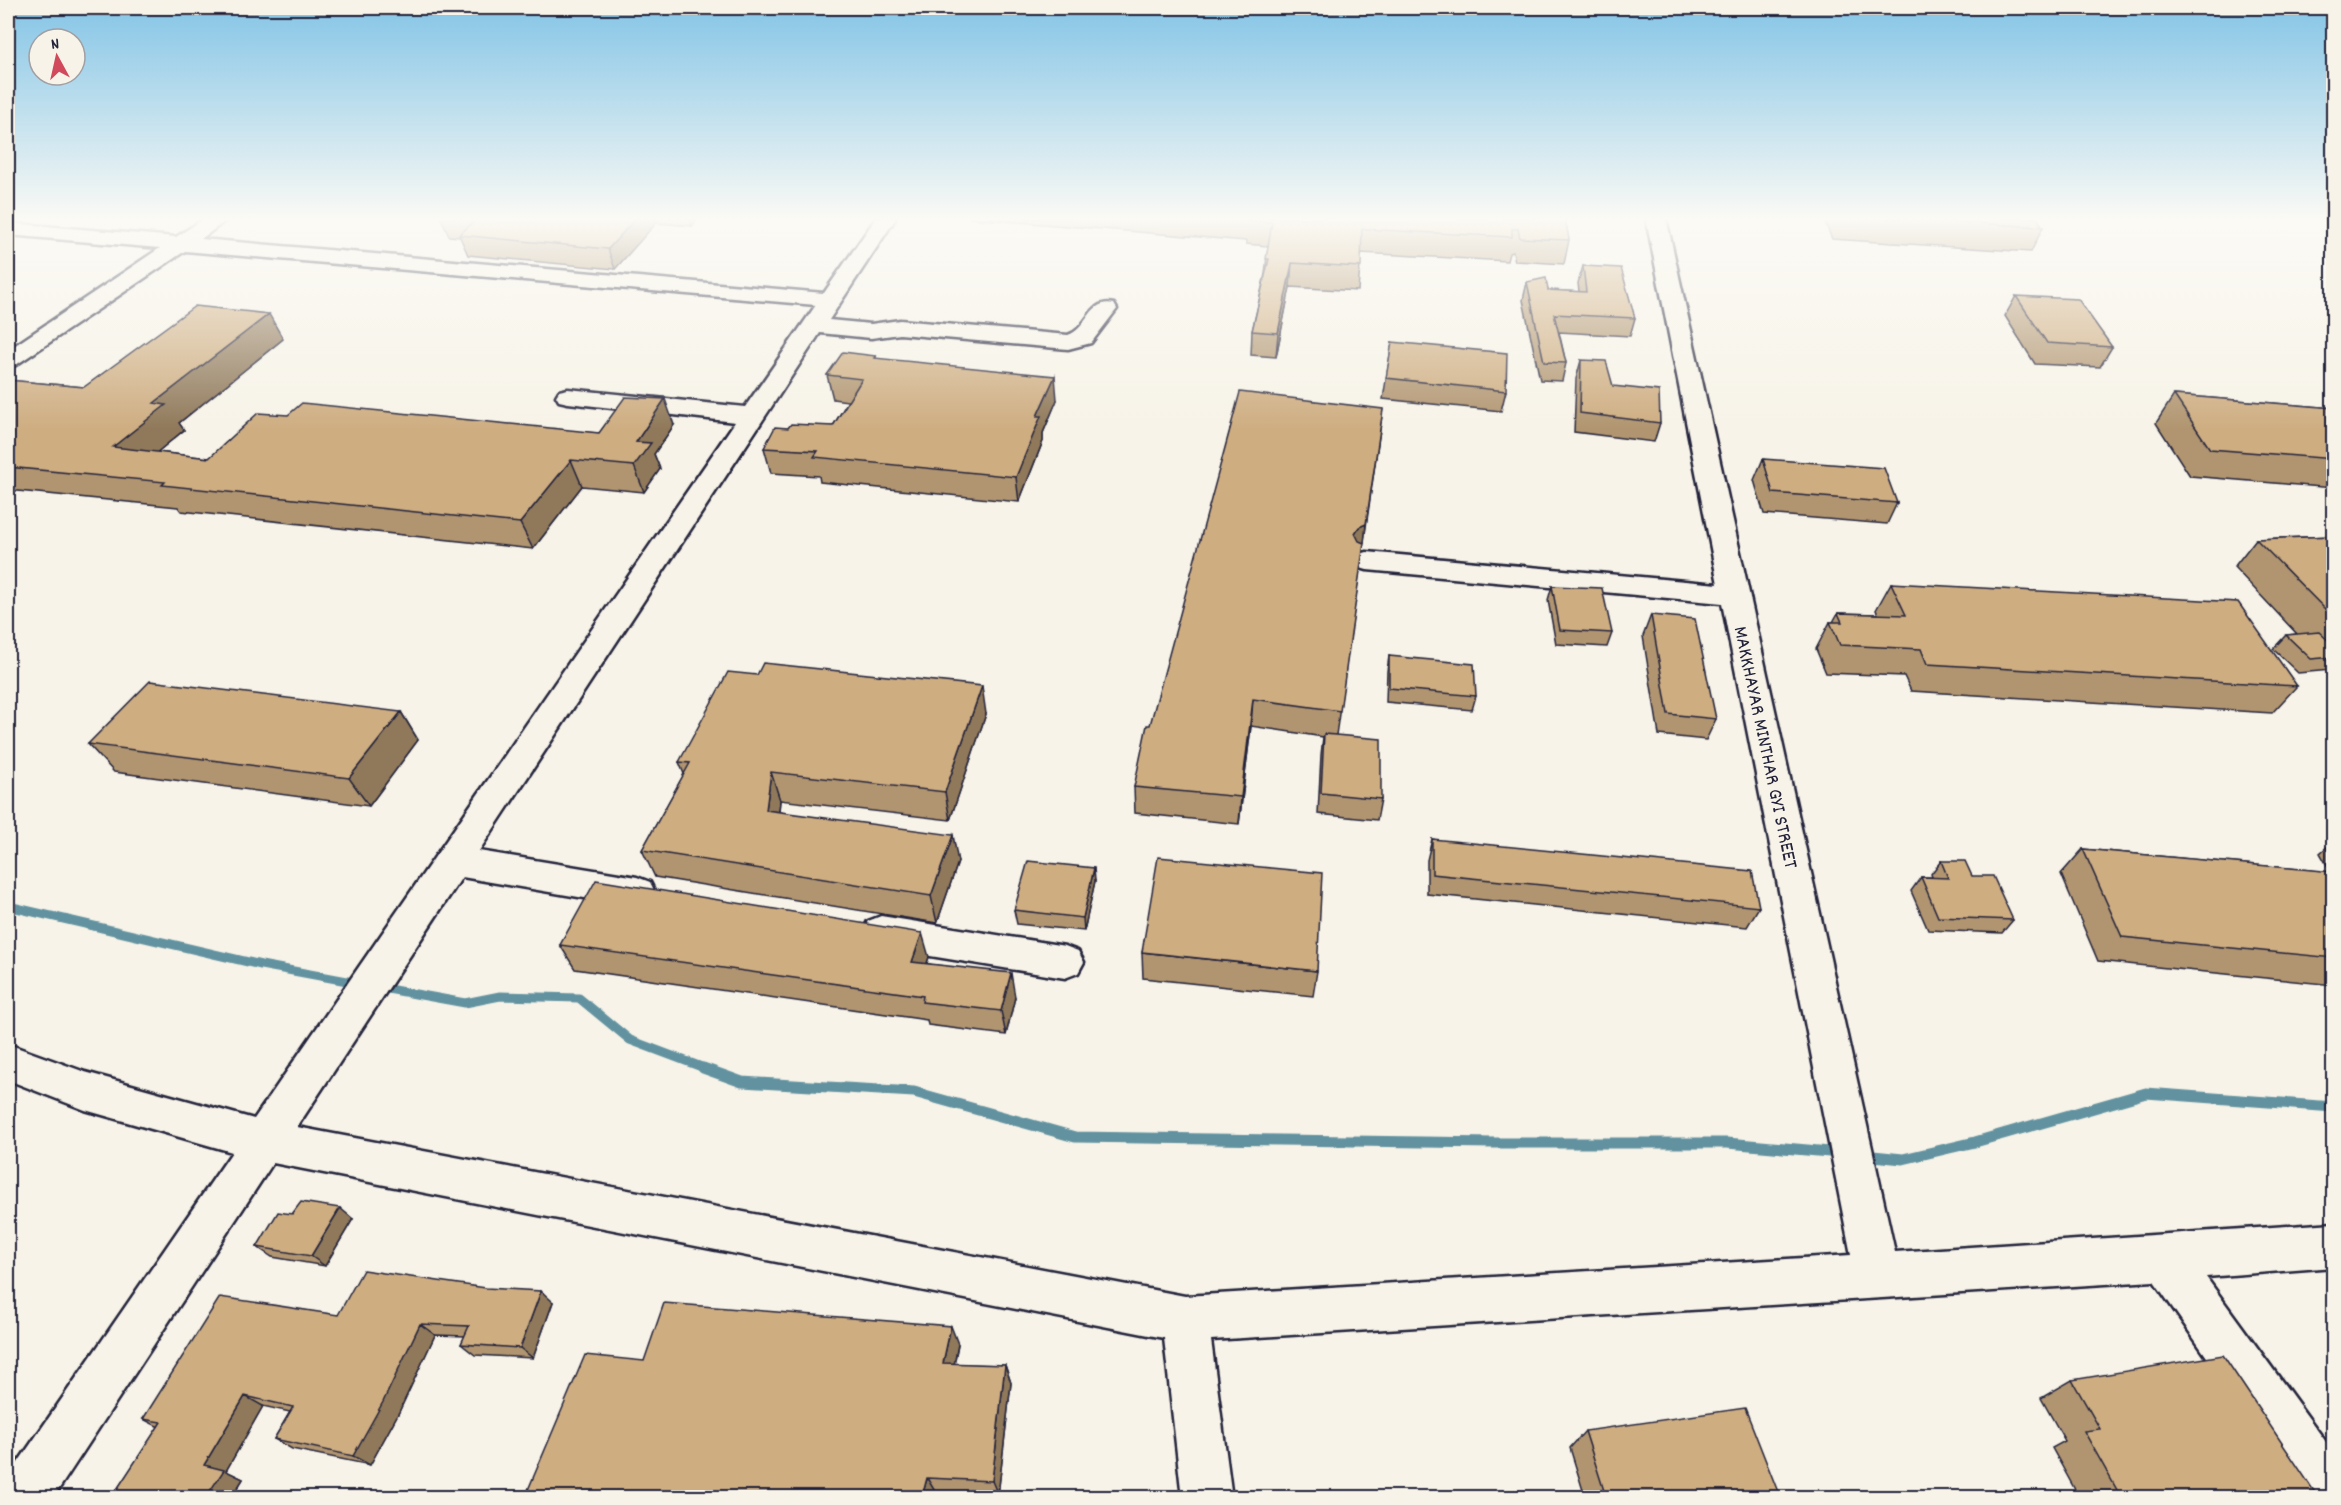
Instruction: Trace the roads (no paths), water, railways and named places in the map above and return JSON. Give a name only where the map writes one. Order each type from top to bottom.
[{"type":"street","points":[[8,360],[114,288]]},
{"type":"street","points":[[592,288],[823,313],[871,331],[900,327],[1068,342],[1083,338],[1106,309]]},
{"type":"street","points":[[23,1497],[839,288]]},
{"type":"street","name":"MAKKHAYAR MINTHAR GYI STREET","points":[[1671,288],[1878,1276]]},
{"type":"street","points":[[568,396],[754,416]]},
{"type":"street","points":[[1367,561],[1735,595]]},
{"type":"street","points":[[453,861],[674,898]]},
{"type":"street","points":[[846,926],[1065,962]]},
{"type":"street","points":[[8,1062],[85,1091],[263,1141],[1185,1319],[2165,1258],[2334,1245]]},
{"type":"street","points":[[2165,1258],[2334,1496]]},
{"type":"street","points":[[1185,1319],[1206,1497]]},
{"type":"waterway","points":[[8,906],[261,965],[358,983]]},
{"type":"waterway","points":[[377,987],[465,1003],[500,996],[579,998],[630,1040],[707,1069]]},
{"type":"waterway","points":[[703,1068],[742,1082],[914,1092],[1075,1137],[1494,1143],[1727,1143],[1841,1153]]},
{"type":"waterway","points":[[1863,1155],[1903,1159],[1975,1142],[2146,1093],[2334,1107]]}]
